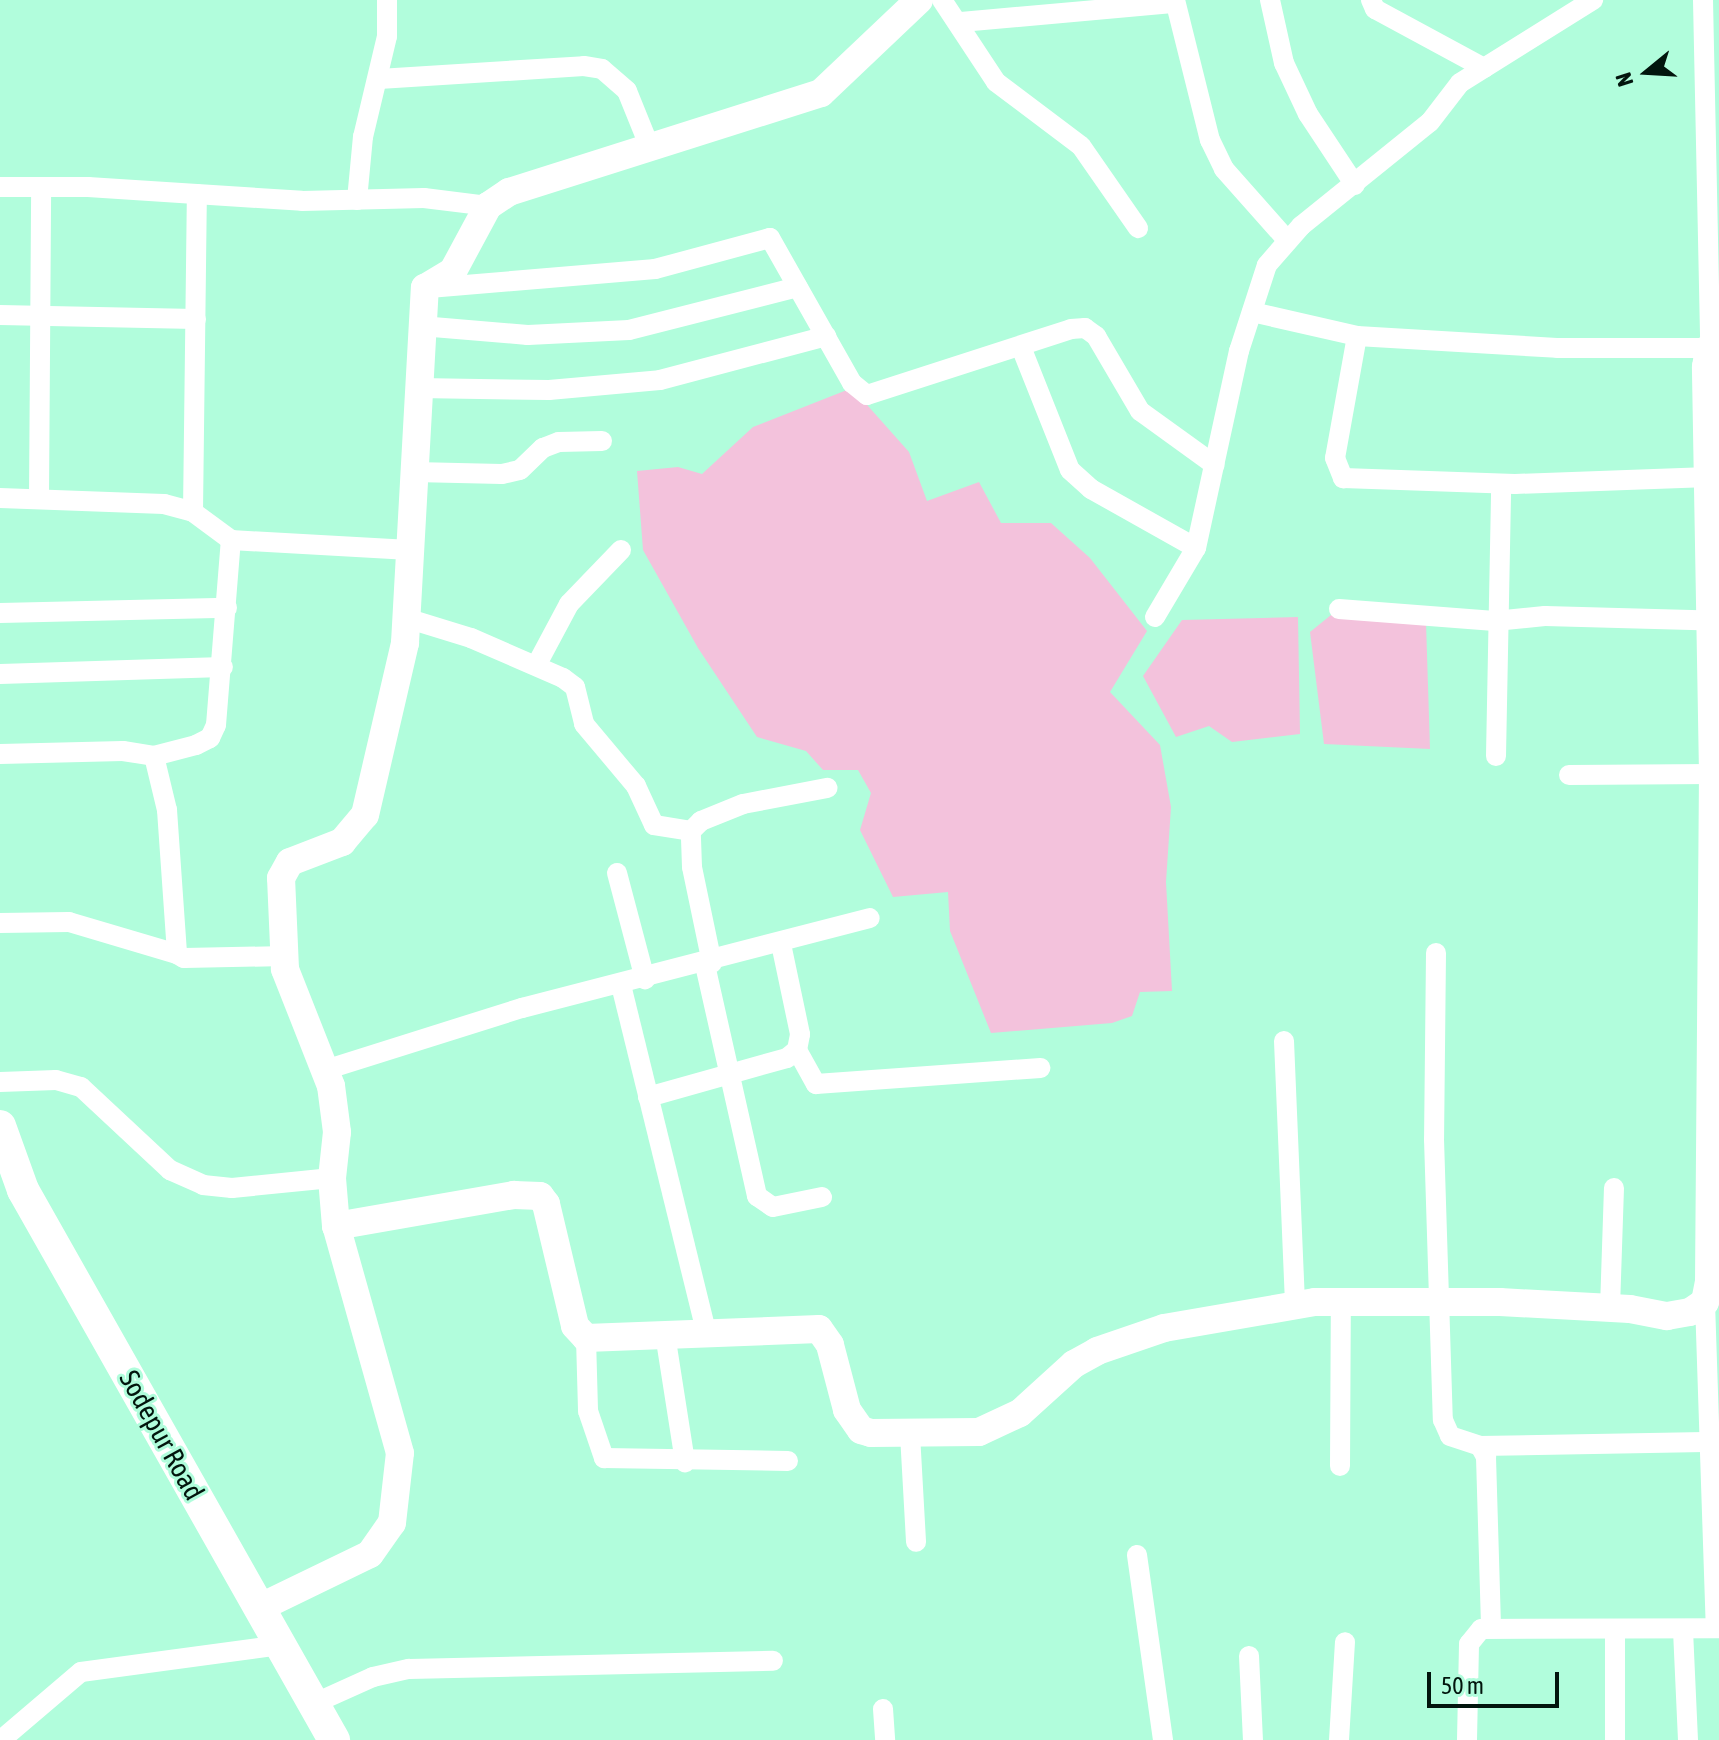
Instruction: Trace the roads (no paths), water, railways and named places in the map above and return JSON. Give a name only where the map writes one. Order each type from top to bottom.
[{"type":"main road","name":"Sodepur Road","points":[[0,1126],[12,1191],[334,1740]]},
{"type":"street","points":[[357,200],[363,137],[379,79],[387,0]]},
{"type":"street","points":[[259,1608],[370,1554],[392,1523],[400,1453],[336,1226],[332,1178],[337,1132],[325,1070],[285,956],[281,878],[290,862],[342,842],[365,815],[406,618],[425,288],[465,256],[488,206],[509,192],[821,93],[919,0]]},
{"type":"street","points":[[942,0],[961,22],[996,82],[1081,146],[1138,228]]},
{"type":"street","points":[[1270,0],[1284,63],[1308,114],[1355,185]]},
{"type":"street","points":[[1371,0],[1375,9],[1484,68]]},
{"type":"street","points":[[1155,617],[1196,548],[1252,312],[1267,265],[1288,241],[1430,122],[1460,83],[1593,0]]},
{"type":"street","points":[[1467,1740],[1469,1644],[1473,1634],[1491,1628],[1717,1628],[1714,1442],[1705,1302],[1715,1179],[1716,1000],[1713,346],[1703,0]]},
{"type":"street","points":[[961,22],[1175,2],[1210,140],[1224,169],[1288,241]]},
{"type":"street","points":[[379,79],[584,66],[602,69],[627,91],[650,148]]},
{"type":"street","points":[[0,187],[357,200],[424,198],[488,206]]},
{"type":"street","points":[[39,497],[41,187]]},
{"type":"street","points":[[193,512],[197,194]]},
{"type":"street","points":[[425,288],[655,269],[762,238],[776,244],[852,383],[867,395],[1085,328],[1096,336],[1140,411],[1215,465]]},
{"type":"street","points":[[421,326],[528,335],[629,330],[798,287]]},
{"type":"street","points":[[1252,312],[1357,336],[1557,348],[1713,346]]},
{"type":"street","points":[[0,315],[196,319]]},
{"type":"street","points":[[418,388],[549,390],[660,380],[826,336]]},
{"type":"street","points":[[1357,336],[1335,458],[1343,478],[1501,484],[1712,468]]},
{"type":"street","points":[[1021,347],[1070,470],[1091,489],[1196,548]]},
{"type":"street","points":[[414,472],[502,474],[520,470],[543,448],[559,442],[602,441]]},
{"type":"street","points":[[1496,756],[1495,621],[1501,484]]},
{"type":"street","points":[[0,498],[39,497],[164,504],[193,512],[239,540],[410,550]]},
{"type":"street","points":[[0,754],[123,751],[154,756],[210,738],[216,725],[227,608],[239,540]]},
{"type":"street","points":[[537,664],[569,604],[621,550]]},
{"type":"street","points":[[0,613],[227,608]]},
{"type":"street","points":[[1339,609],[1495,621],[1545,616],[1715,621]]},
{"type":"street","points":[[406,618],[537,664],[575,687],[584,724],[636,786],[654,825],[691,831]]},
{"type":"street","points":[[0,674],[223,667]]},
{"type":"street","points":[[154,756],[167,810],[177,954]]},
{"type":"street","points":[[1569,775],[1715,788]]},
{"type":"street","points":[[822,1197],[763,1205],[726,1074],[692,867],[691,831],[701,821],[743,804],[827,788]]},
{"type":"street","points":[[617,873],[645,979]]},
{"type":"street","points":[[325,1070],[522,1008],[708,964],[870,918]]},
{"type":"street","points":[[0,923],[69,922],[184,958],[285,956]]},
{"type":"street","points":[[781,944],[800,1034],[797,1050],[816,1084],[1040,1068]]},
{"type":"street","points":[[1436,953],[1434,1139],[1445,1430],[1480,1446],[1714,1442]]},
{"type":"street","points":[[621,985],[706,1331]]},
{"type":"street","points":[[1284,1041],[1295,1305]]},
{"type":"street","points":[[648,1097],[787,1058],[797,1050]]},
{"type":"street","points":[[0,1082],[56,1080],[81,1087],[170,1170],[203,1185],[232,1188],[332,1178]]},
{"type":"street","points":[[1610,1308],[1614,1188]]},
{"type":"street","points":[[336,1226],[514,1195],[540,1196],[546,1204],[575,1326],[586,1338],[588,1411],[604,1458],[685,1462],[788,1461]]},
{"type":"street","points":[[586,1338],[819,1329],[830,1345],[847,1410],[861,1430],[910,1434],[990,1428],[1020,1413],[1074,1364],[1097,1351],[1164,1328],[1295,1305],[1441,1301],[1610,1308],[1667,1316],[1690,1312],[1705,1302]]},
{"type":"street","points":[[1340,1466],[1341,1302]]},
{"type":"street","points":[[665,1334],[685,1462]]},
{"type":"street","points":[[910,1434],[916,1542]]},
{"type":"street","points":[[1480,1446],[1486,1457],[1491,1628]]},
{"type":"street","points":[[1137,1555],[1163,1740]]},
{"type":"street","points":[[1615,1630],[1615,1740]]},
{"type":"street","points":[[1683,1630],[1688,1740]]},
{"type":"street","points":[[1339,1740],[1345,1642]]},
{"type":"street","points":[[1,1740],[33,1717],[51,1693],[81,1672],[280,1645]]},
{"type":"street","points":[[1249,1656],[1253,1740]]},
{"type":"street","points":[[313,1704],[373,1677],[409,1669],[773,1661]]},
{"type":"street","points":[[883,1709],[885,1740]]},
{"type":"street","points":[[33,1717],[37,1740]]}]
